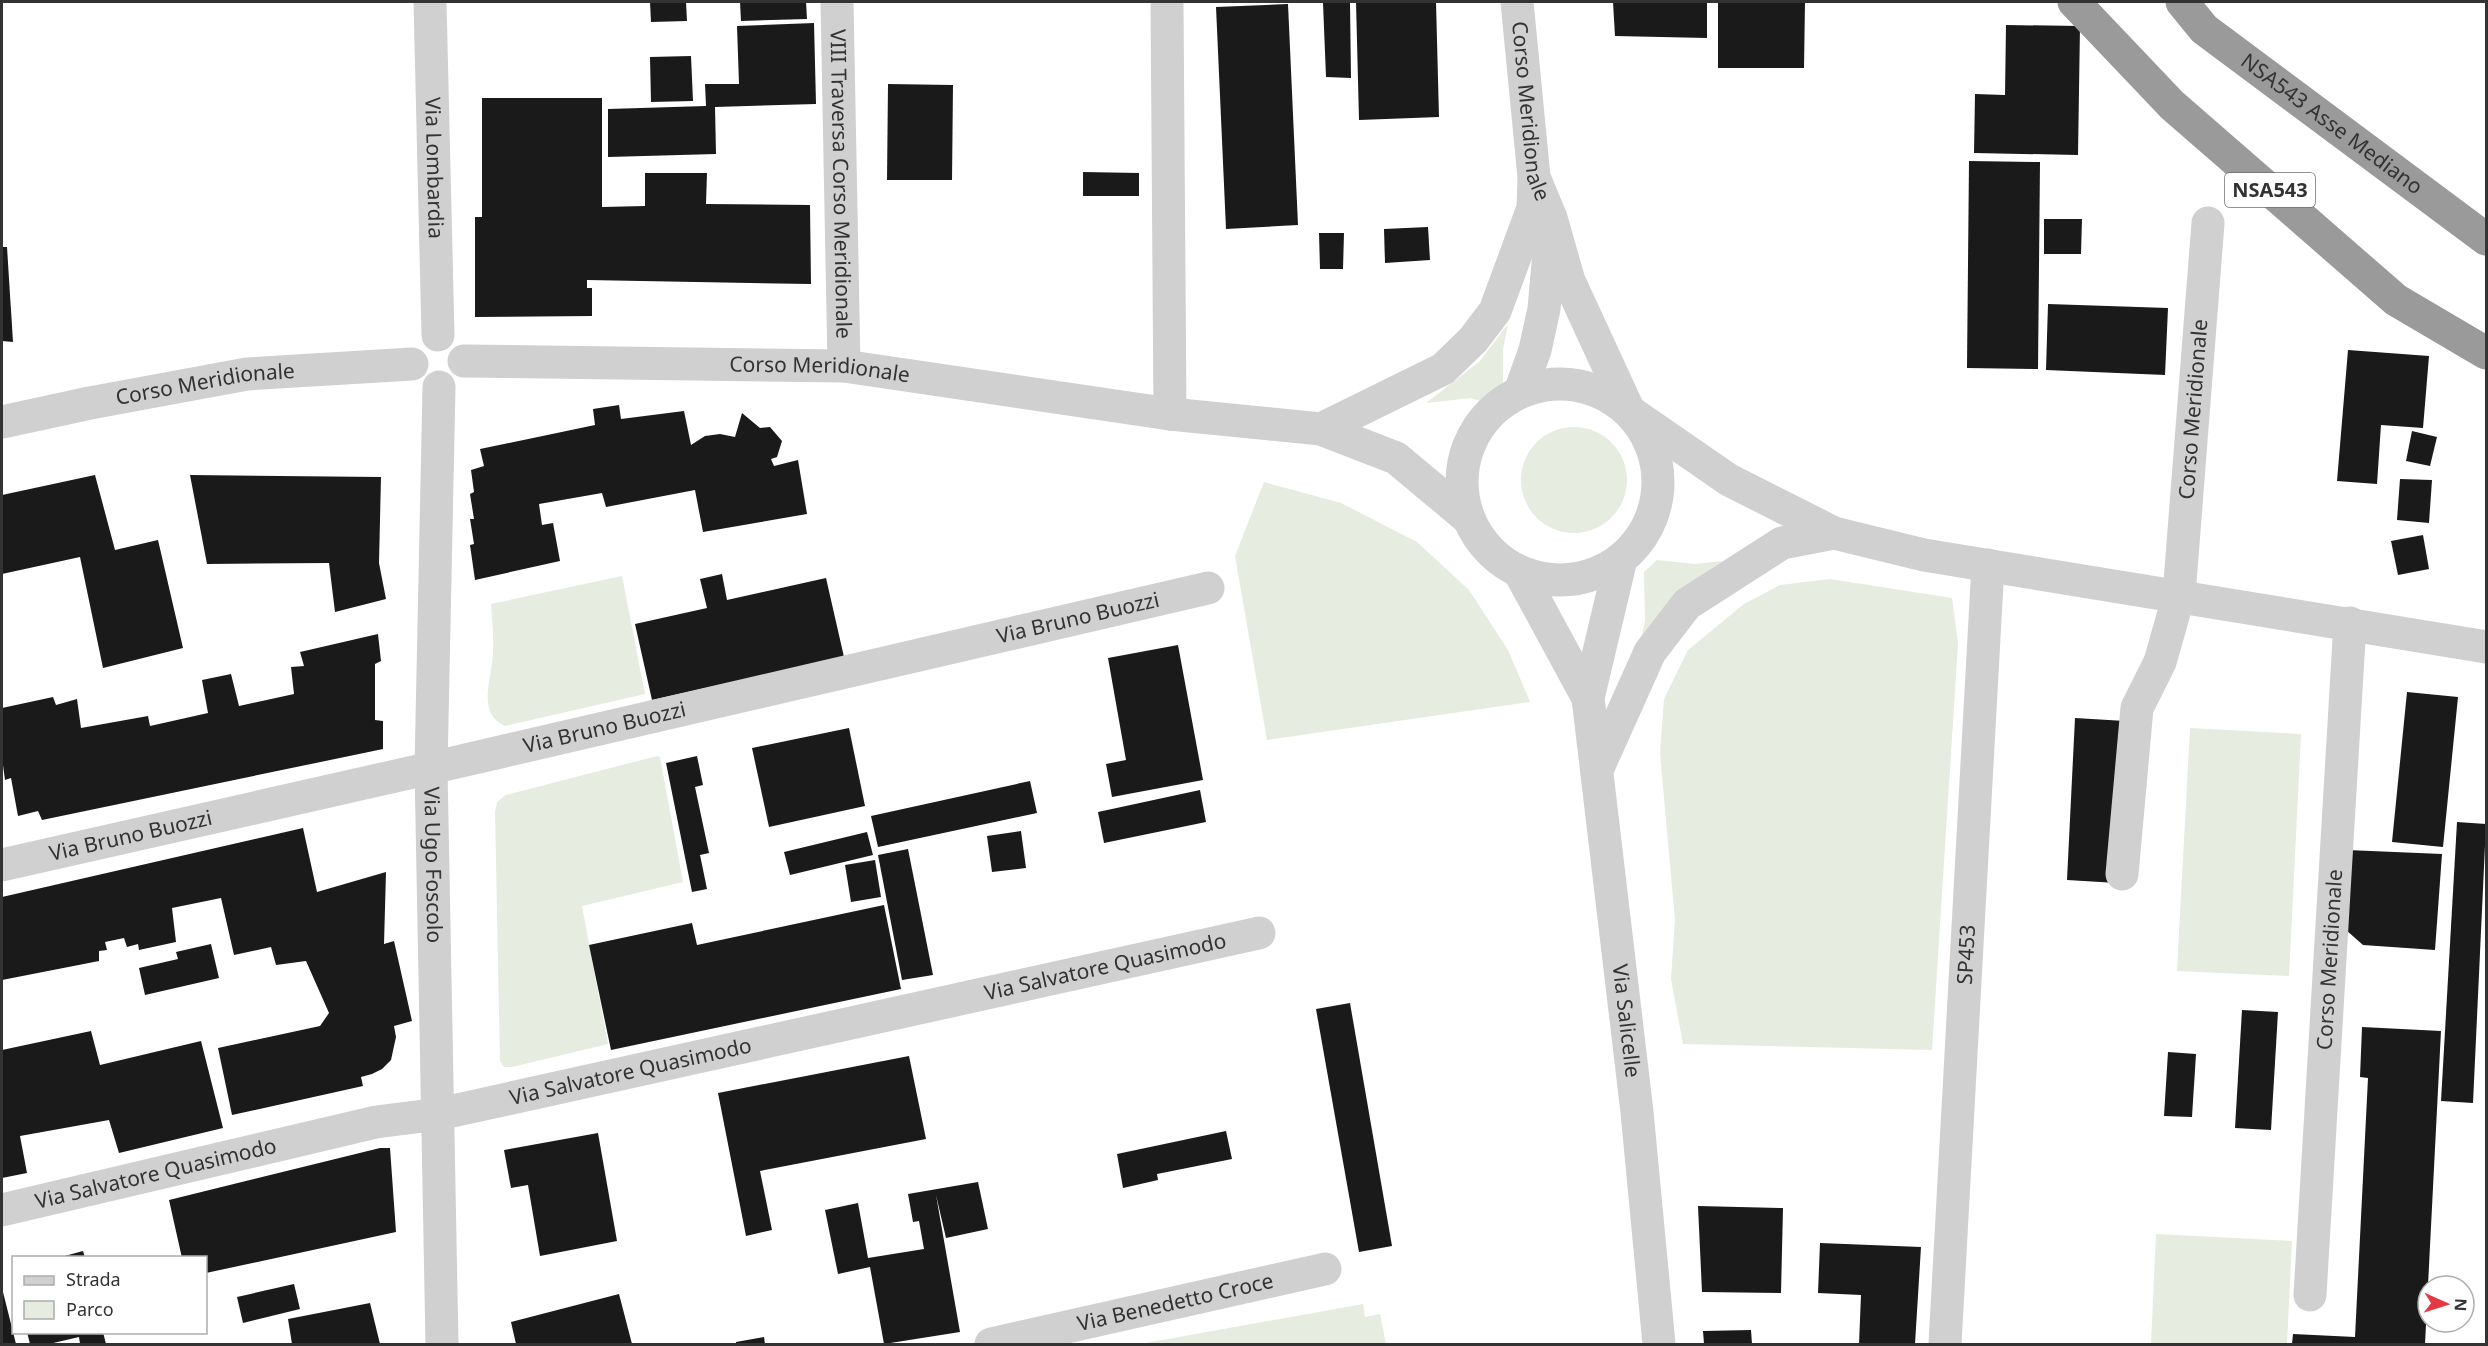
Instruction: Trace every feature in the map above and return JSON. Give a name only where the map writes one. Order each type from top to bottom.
[{"type":"highway","name":"NSA543","points":[[2074,2],[2172,105],[2396,300],[2487,353]]},
{"type":"highway","name":"NSA543 Asse Mediano","points":[[2182,2],[2204,29],[2487,239]]},
{"type":"street","name":"Via Lombardia","points":[[430,2],[438,335]]},
{"type":"street","name":"VIII Traversa Corso Meridionale","points":[[837,2],[844,366]]},
{"type":"street","points":[[1167,2],[1170,414]]},
{"type":"street","name":"Corso Meridionale","points":[[1517,2],[1534,177],[1551,218],[1569,281],[1629,411]]},
{"type":"street","points":[[1321,429],[1443,369],[1473,340],[1495,311],[1533,207],[1534,177]]},
{"type":"street","points":[[1520,392],[1535,350],[1545,309],[1551,218]]},
{"type":"street","name":"Corso Meridionale","points":[[2122,874],[2137,708],[2160,662],[2179,595],[2208,223]]},
{"type":"street","points":[[438,335],[451,338],[461,348],[464,361],[463,369],[454,382],[439,387],[425,383],[419,378],[412,364],[418,344],[424,339],[438,335]]},
{"type":"street","name":"Corso Meridionale","points":[[464,361],[844,366],[1170,414],[1321,429],[1396,458],[1469,519]]},
{"type":"street","name":"Corso Meridionale","points":[[2,422],[90,402],[247,374],[412,364]]},
{"type":"street","points":[[1629,411],[1646,433],[1656,459],[1658,487],[1653,514],[1640,539],[1621,559],[1598,573],[1571,580],[1545,579],[1519,572],[1497,558],[1481,540],[1469,519],[1461,486],[1465,453],[1480,423],[1520,392],[1535,386],[1569,383],[1602,392],[1729,480],[1834,533],[1924,555],[2487,646]]},
{"type":"street","name":"Via Ugo Foscolo","points":[[439,387],[431,768],[442,1344]]},
{"type":"street","points":[[1597,771],[1650,652],[1687,604],[1782,543],[1834,533]]},
{"type":"street","points":[[1588,698],[1621,559]]},
{"type":"street","name":"SP453","points":[[1945,1344],[1989,565]]},
{"type":"street","points":[[1519,572],[1588,698]]},
{"type":"street","name":"Via Bruno Buozzi","points":[[2,865],[1208,588]]},
{"type":"street","name":"Corso Meridionale","points":[[2310,1295],[2349,623]]},
{"type":"street","name":"Via Salicelle","points":[[1588,698],[1637,1112],[1659,1344]]},
{"type":"street","name":"Via Salvatore Quasimodo","points":[[2,1210],[376,1122],[439,1114],[1259,933]]},
{"type":"street","name":"Via Benedetto Croce","points":[[991,1344],[1324,1269]]},
{"type":"green space","points":[[1508,324],[1503,349],[1503,390],[1487,403],[1471,398],[1426,403],[1479,362]]},
{"type":"green space","points":[[1574,427],[1594,431],[1611,443],[1623,460],[1627,480],[1623,500],[1611,517],[1594,529],[1574,533],[1554,529],[1537,517],[1525,500],[1521,480],[1525,460],[1537,443],[1554,431]]},
{"type":"green space","points":[[1264,482],[1341,503],[1417,542],[1469,590],[1508,650],[1530,702],[1267,740],[1235,556]]},
{"type":"green space","points":[[1657,560],[1695,564],[1723,561],[1678,596],[1641,640],[1645,621],[1644,572]]},
{"type":"green space","points":[[622,576],[645,694],[505,726],[496,720],[490,712],[488,703],[493,646],[491,604]]},
{"type":"green space","points":[[1830,579],[1952,598],[1958,643],[1932,1050],[1683,1044],[1671,979],[1675,920],[1660,753],[1664,699],[1688,650],[1744,604],[1780,585]]},
{"type":"green space","points":[[2190,728],[2301,734],[2289,976],[2177,971]]},
{"type":"green space","points":[[660,757],[683,882],[582,906],[608,1044],[504,1067],[500,1061],[495,812],[497,802],[506,795]]},
{"type":"green space","points":[[2156,1234],[2292,1241],[2287,1344],[2151,1344]]},
{"type":"green space","points":[[1363,1304],[1365,1317],[1380,1314],[1386,1344],[1140,1344]]},
{"type":"building","points":[[650,2],[686,2],[687,21],[651,22]]},
{"type":"building","points":[[740,2],[806,2],[807,19],[741,21]]},
{"type":"building","points":[[1356,2],[1436,2],[1439,117],[1359,120]]},
{"type":"building","points":[[1613,2],[1707,2],[1707,38],[1615,36]]},
{"type":"building","points":[[1718,2],[1805,2],[1804,68],[1718,68]]},
{"type":"building","points":[[1323,3],[1350,3],[1351,78],[1326,77]]},
{"type":"building","points":[[1288,4],[1298,225],[1226,229],[1216,7]]},
{"type":"building","points":[[814,23],[816,104],[715,107],[716,154],[608,157],[608,109],[706,106],[705,84],[739,84],[737,26]]},
{"type":"building","points":[[2006,25],[2080,26],[2078,155],[1974,153],[1975,94],[2005,95]]},
{"type":"building","points":[[691,56],[693,101],[651,102],[650,57]]},
{"type":"building","points":[[888,84],[953,85],[952,180],[887,180]]},
{"type":"building","points":[[482,98],[602,98],[602,207],[645,206],[645,173],[707,173],[706,204],[810,205],[811,284],[587,280],[587,288],[592,288],[592,316],[475,317],[475,217],[482,217]]},
{"type":"building","points":[[1969,161],[2040,162],[2038,369],[1967,368]]},
{"type":"building","points":[[1083,172],[1139,173],[1139,196],[1083,196]]},
{"type":"building","points":[[2044,219],[2082,219],[2081,254],[2044,254]]},
{"type":"building","points":[[1428,227],[1430,260],[1385,263],[1384,229]]},
{"type":"building","points":[[1319,233],[1344,233],[1343,269],[1320,269]]},
{"type":"building","points":[[2,247],[7,247],[13,342],[2,341]]},
{"type":"building","points":[[2048,304],[2168,308],[2165,375],[2046,370]]},
{"type":"building","points":[[2348,350],[2429,356],[2423,428],[2381,425],[2377,484],[2337,481]]},
{"type":"building","points":[[619,405],[621,419],[684,411],[691,445],[705,436],[720,434],[735,437],[742,413],[760,428],[770,427],[782,441],[777,457],[771,459],[774,466],[798,460],[807,514],[703,532],[695,490],[606,507],[602,493],[539,504],[542,525],[553,523],[560,561],[475,580],[470,545],[474,544],[470,519],[474,519],[470,494],[474,492],[471,470],[484,466],[480,449],[595,425],[593,409]]},
{"type":"building","points":[[2412,431],[2437,437],[2430,466],[2406,461]]},
{"type":"building","points":[[95,475],[115,550],[158,540],[183,648],[103,668],[80,557],[2,574],[2,495]]},
{"type":"building","points":[[190,475],[381,477],[379,563],[386,599],[335,612],[329,563],[207,564]]},
{"type":"building","points":[[2400,479],[2432,480],[2429,523],[2397,520]]},
{"type":"building","points":[[2423,535],[2429,569],[2398,575],[2391,541]]},
{"type":"building","points":[[722,574],[727,600],[826,578],[844,657],[652,700],[635,624],[707,608],[700,579]]},
{"type":"building","points":[[378,634],[381,661],[375,664],[375,720],[383,721],[383,749],[42,820],[38,811],[18,816],[11,778],[5,780],[2,758],[2,708],[53,697],[56,705],[77,699],[81,728],[148,716],[150,726],[208,713],[202,680],[231,674],[239,706],[294,694],[291,667],[304,666],[300,652]]},
{"type":"building","points":[[1178,645],[1203,780],[1112,797],[1106,764],[1126,760],[1108,658]]},
{"type":"building","points":[[2407,692],[2458,697],[2443,847],[2392,842]]},
{"type":"building","points":[[2075,718],[2125,721],[2117,883],[2067,880]]},
{"type":"building","points":[[849,728],[865,806],[769,827],[752,748]]},
{"type":"building","points":[[697,756],[703,785],[695,787],[709,853],[700,855],[707,889],[692,892],[666,763]]},
{"type":"building","points":[[1030,781],[1037,813],[878,847],[871,816]]},
{"type":"building","points":[[1200,790],[1206,822],[1104,843],[1098,812]]},
{"type":"building","points":[[2457,822],[2486,824],[2473,1103],[2441,1101]]},
{"type":"building","points":[[303,828],[317,892],[386,872],[384,944],[394,941],[412,1021],[394,1026],[396,1037],[391,1060],[382,1069],[361,1077],[363,1086],[232,1115],[218,1048],[320,1026],[329,1013],[306,961],[276,965],[271,947],[234,955],[221,898],[172,908],[176,942],[139,950],[138,944],[127,947],[124,938],[105,942],[107,950],[99,951],[99,961],[2,980],[2,897]]},
{"type":"building","points":[[1021,831],[1026,868],[992,872],[987,836]]},
{"type":"building","points":[[867,832],[873,855],[790,875],[784,852]]},
{"type":"building","points":[[908,849],[933,975],[902,980],[878,855]]},
{"type":"building","points":[[2347,850],[2442,854],[2435,950],[2363,945],[2346,930]]},
{"type":"building","points":[[875,860],[881,897],[851,902],[845,865]]},
{"type":"building","points":[[884,905],[901,989],[611,1050],[589,945],[692,923],[697,945]]},
{"type":"building","points":[[211,944],[219,978],[145,995],[139,968],[178,959],[176,952]]},
{"type":"building","points":[[1350,1003],[1392,1246],[1359,1252],[1316,1009]]},
{"type":"building","points":[[2242,1010],[2278,1012],[2271,1130],[2235,1128]]},
{"type":"building","points":[[2362,1027],[2441,1031],[2429,1274],[2416,1274],[2416,1334],[2426,1334],[2425,1344],[2292,1344],[2293,1334],[2355,1337],[2368,1078],[2360,1077]]},
{"type":"building","points":[[91,1031],[100,1065],[201,1041],[223,1128],[119,1153],[109,1120],[20,1136],[27,1173],[2,1178],[2,1050]]},
{"type":"building","points":[[2168,1052],[2196,1054],[2192,1117],[2164,1116]]},
{"type":"building","points":[[909,1056],[926,1139],[760,1171],[772,1230],[746,1236],[718,1093]]},
{"type":"building","points":[[1226,1131],[1232,1159],[1157,1174],[1158,1180],[1123,1188],[1117,1154]]},
{"type":"building","points":[[598,1133],[617,1241],[540,1256],[528,1185],[511,1188],[504,1150]]},
{"type":"building","points":[[380,1148],[390,1148],[396,1232],[207,1273],[207,1256],[182,1256],[169,1200]]},
{"type":"building","points":[[978,1182],[988,1229],[946,1238],[936,1195],[960,1332],[884,1344],[870,1267],[838,1274],[825,1210],[858,1203],[868,1258],[924,1249],[919,1221],[913,1222],[908,1194]]},
{"type":"building","points":[[1698,1206],[1783,1208],[1781,1293],[1702,1292]]},
{"type":"building","points":[[1820,1243],[1921,1247],[1915,1344],[1859,1344],[1861,1295],[1818,1293]]},
{"type":"building","points":[[83,1251],[84,1256],[65,1256]]},
{"type":"building","points":[[294,1284],[300,1309],[243,1323],[237,1297]]},
{"type":"building","points":[[2,1288],[16,1344],[2,1344]]},
{"type":"building","points":[[619,1294],[632,1344],[516,1344],[511,1322]]},
{"type":"building","points":[[370,1303],[380,1344],[292,1344],[288,1319]]},
{"type":"building","points":[[1751,1330],[1752,1344],[1704,1344],[1703,1331]]},
{"type":"building","points":[[28,1334],[104,1334],[106,1344],[80,1344],[79,1337],[49,1344],[30,1344]]},
{"type":"building","points":[[764,1337],[765,1344],[736,1344],[736,1342]]}]
